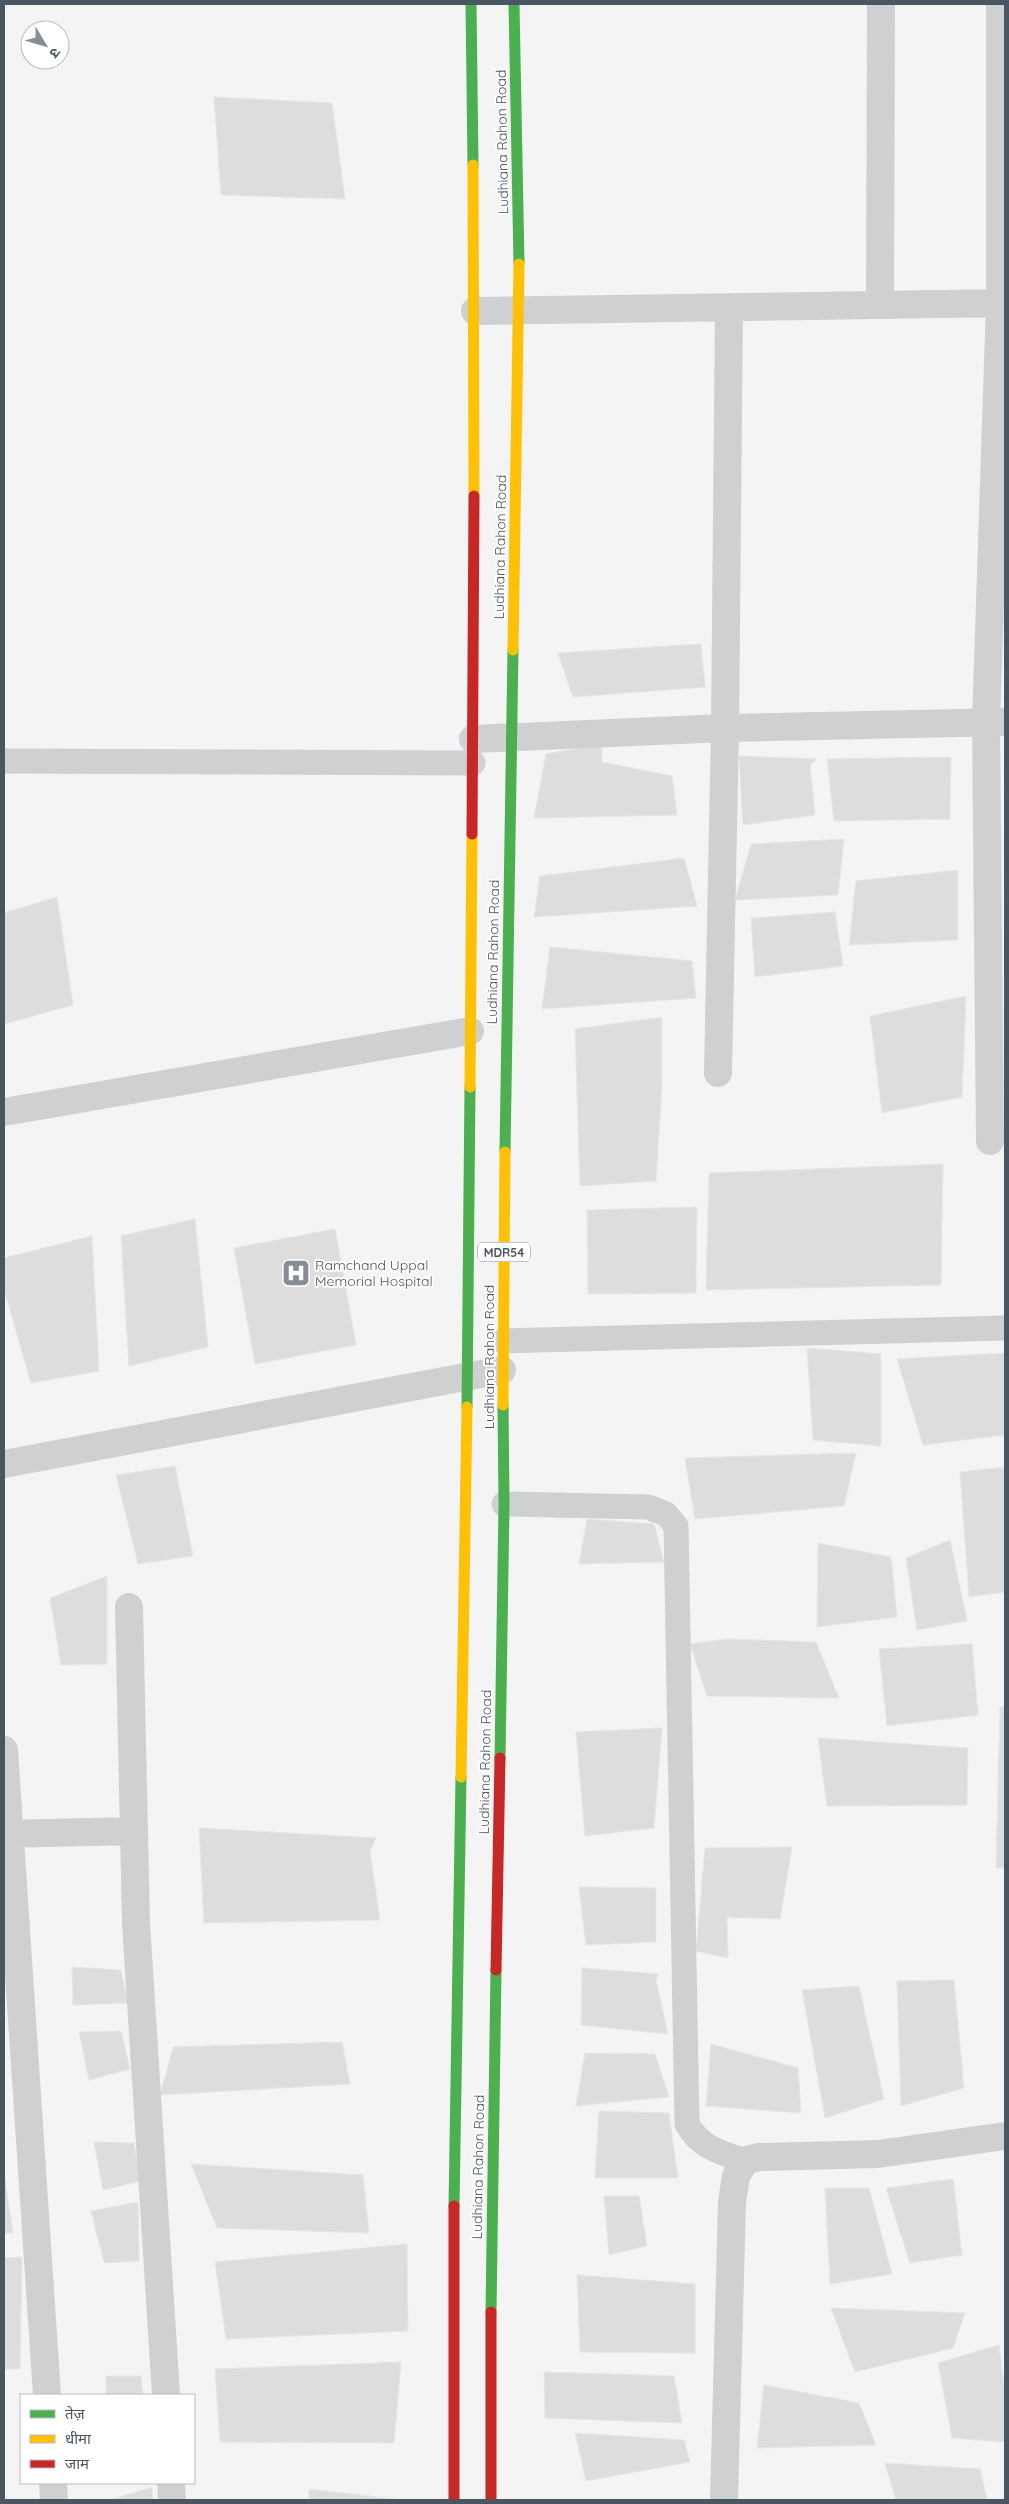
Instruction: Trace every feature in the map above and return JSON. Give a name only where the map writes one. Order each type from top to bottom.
[{"type":"main road","name":"Ludhiana Rahon Road","points":[[454,2500],[453,2269],[473,751],[475,311],[471,4]]},
{"type":"main road","name":"Ludhiana Rahon Road","points":[[491,2500],[491,2259],[504,1504],[502,1370],[511,738],[520,311],[514,4]]},
{"type":"street","points":[[880,305],[881,4]]},
{"type":"street","points":[[990,1141],[1003,303],[1003,43],[1000,4]]},
{"type":"street","points":[[475,311],[1003,303]]},
{"type":"street","points":[[718,1073],[725,728],[729,308]]},
{"type":"street","points":[[473,751],[511,738],[725,728],[996,722]]},
{"type":"street","points":[[4,1112],[470,1030]]},
{"type":"street","points":[[4,1464],[502,1370]]},
{"type":"street","points":[[129,1607],[136,1923],[166,2394]]},
{"type":"street","points":[[4,1750],[6,1834],[46,2394]]},
{"type":"street","points":[[6,1834],[134,1831]]},
{"type":"street","points":[[724,2500],[732,2202],[736,2176],[745,2161],[758,2157],[878,2154],[1005,2136]]},
{"type":"street","points":[[53,2484],[54,2500]]},
{"type":"street","points":[[171,2484],[172,2500]]},
{"type":"lane","points":[[4,761],[473,751]]},
{"type":"lane","points":[[503,1340],[1005,1328]]},
{"type":"lane","points":[[504,1504],[648,1507],[666,1514],[676,1526],[687,2124],[696,2140],[714,2150],[745,2161]]},
{"type":"building","points":[[214,97],[332,103],[345,199],[221,195]]},
{"type":"building","points":[[701,644],[705,687],[573,697],[558,653]]},
{"type":"building","points":[[602,744],[602,762],[672,776],[677,815],[534,818],[546,754]]},
{"type":"building","points":[[739,756],[816,759],[810,765],[815,815],[743,825]]},
{"type":"building","points":[[951,757],[950,819],[834,821],[827,759]]},
{"type":"building","points":[[844,839],[838,895],[735,900],[751,844]]},
{"type":"building","points":[[684,858],[697,906],[534,917],[540,876]]},
{"type":"building","points":[[958,870],[958,940],[849,945],[856,881]]},
{"type":"building","points":[[57,897],[73,1005],[4,1024],[4,913]]},
{"type":"building","points":[[835,912],[843,966],[755,977],[751,918]]},
{"type":"building","points":[[550,947],[692,961],[696,998],[542,1009]]},
{"type":"building","points":[[966,996],[962,1097],[882,1113],[870,1016]]},
{"type":"building","points":[[662,1017],[662,1083],[656,1181],[580,1186],[575,1029]]},
{"type":"building","points":[[943,1164],[941,1285],[706,1290],[709,1173]]},
{"type":"building","points":[[697,1207],[696,1293],[588,1294],[587,1210]]},
{"type":"building","points":[[195,1219],[208,1347],[129,1366],[121,1236]]},
{"type":"building","points":[[335,1229],[356,1345],[255,1364],[234,1248]]},
{"type":"building","points":[[92,1236],[99,1371],[31,1383],[4,1289],[4,1258]]},
{"type":"building","points":[[807,1348],[881,1354],[881,1446],[813,1440]]},
{"type":"building","points":[[1005,1353],[1005,1435],[923,1445],[897,1359]]},
{"type":"building","points":[[856,1453],[844,1506],[695,1519],[685,1458]]},
{"type":"building","points":[[175,1466],[193,1556],[138,1564],[116,1475]]},
{"type":"building","points":[[1005,1467],[1005,1592],[969,1597],[960,1472]]},
{"type":"building","points":[[587,1519],[654,1524],[664,1562],[579,1564]]},
{"type":"building","points":[[950,1540],[967,1621],[917,1630],[906,1558]]},
{"type":"building","points":[[818,1543],[891,1557],[897,1617],[817,1627]]},
{"type":"building","points":[[107,1576],[107,1664],[61,1665],[50,1598]]},
{"type":"building","points":[[728,1639],[816,1642],[839,1698],[707,1696],[690,1644]]},
{"type":"building","points":[[972,1644],[978,1715],[887,1726],[879,1649]]},
{"type":"building","points":[[1005,1706],[1005,1867],[996,1868],[1000,1707]]},
{"type":"building","points":[[662,1728],[654,1828],[585,1836],[576,1732]]},
{"type":"building","points":[[818,1738],[968,1748],[967,1805],[827,1806]]},
{"type":"building","points":[[199,1828],[376,1838],[370,1852],[380,1920],[204,1923]]},
{"type":"building","points":[[792,1847],[780,1919],[727,1917],[728,1958],[696,1951],[705,1848]]},
{"type":"building","points":[[579,1887],[656,1888],[656,1942],[586,1945]]},
{"type":"building","points":[[72,1967],[121,1970],[128,2003],[73,2005]]},
{"type":"building","points":[[582,1968],[658,1974],[656,1981],[668,2034],[581,2025]]},
{"type":"building","points":[[954,1980],[964,2088],[901,2106],[897,1981]]},
{"type":"building","points":[[859,1986],[884,2099],[825,2118],[802,1990]]},
{"type":"building","points":[[121,2031],[130,2069],[89,2080],[79,2032]]},
{"type":"building","points":[[342,2042],[350,2084],[160,2095],[173,2047]]},
{"type":"building","points":[[711,2044],[798,2068],[801,2113],[706,2106]]},
{"type":"building","points":[[585,2053],[655,2054],[669,2097],[576,2106]]},
{"type":"building","points":[[599,2111],[669,2113],[678,2178],[595,2178]]},
{"type":"building","points":[[94,2142],[134,2143],[141,2181],[103,2190]]},
{"type":"building","points":[[191,2164],[363,2175],[369,2233],[217,2228]]},
{"type":"building","points":[[4,2173],[13,2233],[4,2233]]},
{"type":"building","points":[[953,2179],[962,2255],[910,2263],[886,2188]]},
{"type":"building","points":[[825,2188],[869,2188],[892,2274],[830,2284]]},
{"type":"building","points":[[604,2196],[639,2196],[647,2246],[609,2255]]},
{"type":"building","points":[[138,2202],[139,2261],[104,2263],[91,2211]]},
{"type":"building","points":[[407,2244],[408,2331],[226,2339],[215,2262]]},
{"type":"building","points":[[22,2257],[20,2369],[4,2369],[4,2258]]},
{"type":"building","points":[[577,2275],[695,2284],[695,2353],[580,2352]]},
{"type":"building","points":[[831,2308],[965,2313],[953,2348],[855,2372]]},
{"type":"building","points":[[999,2345],[1005,2395],[1005,2442],[952,2438],[938,2363]]},
{"type":"building","points":[[401,2362],[394,2443],[220,2442],[215,2369]]},
{"type":"building","points":[[544,2372],[674,2376],[682,2423],[545,2418]]},
{"type":"building","points":[[106,2376],[141,2376],[143,2394],[106,2394]]},
{"type":"building","points":[[764,2385],[859,2403],[876,2445],[757,2448]]},
{"type":"building","points":[[575,2433],[684,2440],[690,2462],[586,2481]]},
{"type":"building","points":[[885,2463],[980,2469],[987,2500],[896,2500]]},
{"type":"building","points":[[152,2487],[153,2500],[110,2500]]},
{"type":"building","points":[[309,2489],[402,2500],[309,2500]]},
{"type":"traffic: fast","points":[[471,4],[473,165]]},
{"type":"traffic: fast","points":[[514,4],[519,264]]},
{"type":"traffic: fast","points":[[505,1152],[513,650]]},
{"type":"traffic: fast","points":[[467,1407],[470,1087]]},
{"type":"traffic: fast","points":[[500,1758],[504,1504],[503,1405]]},
{"type":"traffic: fast","points":[[454,2206],[461,1777]]},
{"type":"traffic: fast","points":[[491,2312],[496,1970]]},
{"type":"traffic: slow","points":[[473,165],[474,496]]},
{"type":"traffic: slow","points":[[513,650],[519,264]]},
{"type":"traffic: slow","points":[[470,1087],[472,834]]},
{"type":"traffic: slow","points":[[503,1405],[505,1152]]},
{"type":"traffic: slow","points":[[461,1777],[467,1407]]},
{"type":"traffic: jam","points":[[472,834],[474,496]]},
{"type":"traffic: jam","points":[[496,1970],[500,1758]]},
{"type":"traffic: jam","points":[[454,2206],[454,2500]]},
{"type":"traffic: jam","points":[[491,2312],[491,2500]]},
{"type":"place","name":"Ramchand Uppal Memorial Hospital","points":[[296,1273]]}]
